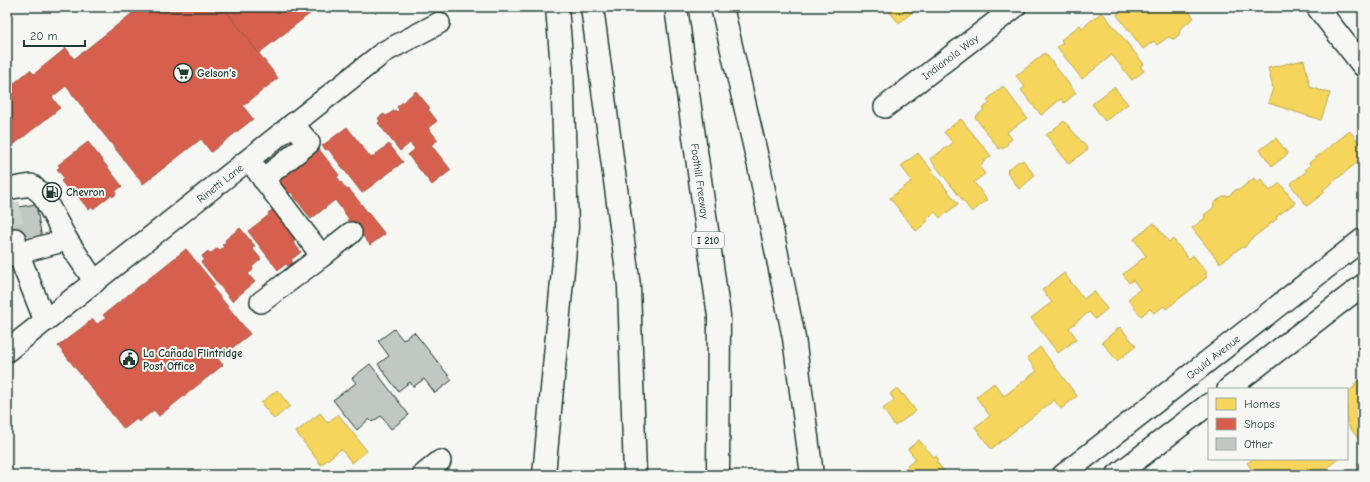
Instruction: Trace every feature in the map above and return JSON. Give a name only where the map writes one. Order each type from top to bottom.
[{"type":"highway","points":[[544,475],[567,227],[562,68],[557,7]]},
{"type":"highway","points":[[592,7],[629,286],[635,475]]},
{"type":"highway","name":"Foothill Freeway","points":[[676,7],[719,316],[718,475]]},
{"type":"highway","points":[[722,7],[759,166],[794,338],[812,475]]},
{"type":"street","name":"Indianola Way","points":[[885,106],[1015,7]]},
{"type":"street","points":[[1317,7],[1363,66]]},
{"type":"street","name":"Rinetti Lane","points":[[7,351],[384,52],[439,23]]},
{"type":"street","points":[[264,179],[309,143],[293,124]]},
{"type":"street","points":[[249,160],[322,256]]},
{"type":"street","points":[[8,194],[31,185],[42,194],[67,240],[95,282]]},
{"type":"street","points":[[261,302],[351,233]]},
{"type":"street","name":"Gould Avenue","points":[[1063,475],[1363,239]]},
{"type":"street","points":[[45,321],[13,249],[67,240]]},
{"type":"street","points":[[1229,388],[1363,285]]},
{"type":"street","points":[[1117,475],[1208,405]]},
{"type":"street","points":[[423,475],[440,462]]},
{"type":"building: Homes","points":[[885,7],[919,7],[899,23]]},
{"type":"building: Homes","points":[[1128,7],[1186,7],[1194,18],[1180,29],[1179,35],[1174,39],[1168,37],[1157,45],[1154,41],[1143,49],[1117,15]]},
{"type":"building: Homes","points":[[1102,12],[1144,64],[1140,66],[1144,71],[1132,80],[1112,55],[1082,79],[1057,47],[1063,43],[1061,40],[1080,25],[1082,28]]},
{"type":"building: Homes","points":[[1045,53],[1076,93],[1064,103],[1061,99],[1041,115],[1021,90],[1025,87],[1016,76]]},
{"type":"building: Homes","points":[[1304,60],[1310,87],[1330,93],[1321,120],[1268,103],[1273,88],[1268,68]]},
{"type":"building: Homes","points":[[1003,86],[1027,118],[1007,132],[1012,139],[1003,149],[1002,147],[999,149],[975,117],[990,103],[987,100]]},
{"type":"building: Homes","points":[[1114,87],[1128,104],[1105,121],[1092,104]]},
{"type":"building: Homes","points":[[961,119],[991,156],[982,163],[983,164],[980,167],[985,174],[974,182],[987,200],[972,212],[930,159],[953,143],[944,132]]},
{"type":"building: Homes","points":[[1064,121],[1088,149],[1069,164],[1046,135]]},
{"type":"building: Homes","points":[[1350,131],[1363,148],[1363,158],[1323,190],[1325,192],[1307,206],[1290,184],[1307,171],[1305,169],[1311,165],[1309,163]]},
{"type":"building: Homes","points":[[1276,138],[1288,154],[1272,166],[1260,150]]},
{"type":"building: Homes","points":[[918,153],[958,204],[940,218],[935,212],[926,219],[928,221],[916,231],[890,198],[912,181],[901,166]]},
{"type":"building: Homes","points":[[1023,160],[1035,176],[1019,189],[1007,170],[1019,161],[1020,162]]},
{"type":"building: Homes","points":[[1254,178],[1257,182],[1261,179],[1270,191],[1280,183],[1295,203],[1276,217],[1277,219],[1250,240],[1245,247],[1240,248],[1220,263],[1192,228],[1205,218],[1204,215],[1213,208],[1214,203],[1223,196],[1228,196],[1237,189],[1239,190]]},
{"type":"building: Homes","points":[[1154,223],[1169,242],[1173,239],[1189,259],[1193,255],[1207,273],[1205,274],[1207,277],[1166,309],[1164,306],[1154,313],[1150,309],[1141,316],[1128,299],[1140,289],[1133,280],[1129,283],[1123,274],[1146,256],[1134,239]]},
{"type":"building: Homes","points":[[1064,273],[1084,299],[1094,291],[1107,309],[1095,319],[1089,312],[1069,328],[1077,339],[1058,353],[1031,318],[1052,302],[1042,290]]},
{"type":"building: Homes","points":[[1120,327],[1136,346],[1117,361],[1102,342]]},
{"type":"building: Homes","points":[[1040,347],[1077,396],[1061,409],[1054,400],[991,449],[975,427],[990,416],[976,397],[994,383],[1004,396],[1037,371],[1027,358]]},
{"type":"building: Homes","points":[[1363,377],[1363,445],[1348,425],[1348,392],[1355,386],[1354,384]]},
{"type":"building: Homes","points":[[897,388],[916,411],[895,426],[883,409],[894,400],[890,394]]},
{"type":"building: Homes","points":[[277,390],[290,406],[274,419],[261,403]]},
{"type":"building: Homes","points":[[320,413],[328,423],[338,414],[367,451],[352,463],[341,449],[321,465],[296,432]]},
{"type":"building: Homes","points":[[919,440],[934,457],[936,456],[938,459],[936,461],[947,475],[896,475],[916,459],[908,449]]},
{"type":"building: Homes","points":[[1252,460],[1337,460],[1318,475],[1256,475],[1247,463]]},
{"type":"building: Shops","points":[[140,7],[223,7],[278,78],[243,106],[253,119],[211,152],[201,139],[143,184],[66,86],[52,97],[60,108],[7,150],[7,89],[30,70],[34,74],[66,48],[74,59]]},
{"type":"building: Shops","points":[[223,7],[308,7],[312,12],[259,53]]},
{"type":"building: Shops","points":[[416,91],[430,108],[428,109],[437,121],[428,128],[438,140],[431,145],[451,170],[432,185],[408,155],[415,149],[410,143],[400,151],[378,123],[380,121],[378,118],[384,114],[386,116],[395,110],[397,112],[399,110],[397,107]]},
{"type":"building: Shops","points":[[347,127],[371,158],[389,144],[403,162],[362,193],[328,149],[326,150],[322,146]]},
{"type":"building: Shops","points":[[88,142],[122,186],[115,192],[116,194],[113,197],[111,195],[93,209],[92,207],[89,210],[76,194],[73,196],[61,181],[64,178],[57,169],[60,167],[58,165]]},
{"type":"building: Shops","points":[[318,148],[339,175],[337,177],[347,190],[349,189],[385,234],[370,245],[355,226],[353,228],[347,220],[349,219],[335,200],[311,219],[291,192],[288,194],[280,183],[279,180]]},
{"type":"building: Shops","points":[[273,209],[286,224],[284,225],[296,240],[293,242],[301,252],[291,260],[293,263],[288,266],[286,264],[278,270],[248,231],[269,215],[268,213]]},
{"type":"building: Shops","points":[[240,228],[255,246],[252,248],[261,259],[252,267],[253,270],[248,274],[255,282],[232,301],[201,262],[204,260],[202,256],[208,251],[211,253],[218,248],[220,250],[224,247],[222,245],[226,242],[225,240]]},
{"type":"building: Shops","points":[[186,249],[215,285],[212,287],[250,334],[218,359],[223,365],[159,416],[154,410],[139,422],[137,419],[124,429],[58,346],[93,319],[97,324],[106,318],[103,315]]},
{"type":"building: Other","points":[[36,204],[42,239],[7,245],[7,209]]},
{"type":"building: Other","points":[[394,329],[403,340],[414,332],[452,380],[435,393],[424,379],[413,387],[410,382],[398,391],[378,364],[389,356],[378,341]]},
{"type":"building: Other","points":[[370,364],[409,415],[391,429],[381,416],[372,422],[369,419],[357,430],[333,400],[356,383],[352,378]]},
{"type":"tunnel","points":[[9,203],[15,239]]},
{"type":"place","name":"Gelson's","points":[[183,73]]},
{"type":"place","name":"Chevron","points":[[52,192]]},
{"type":"place","name":"La Cañada Flintridge Post Office","points":[[129,359]]}]
